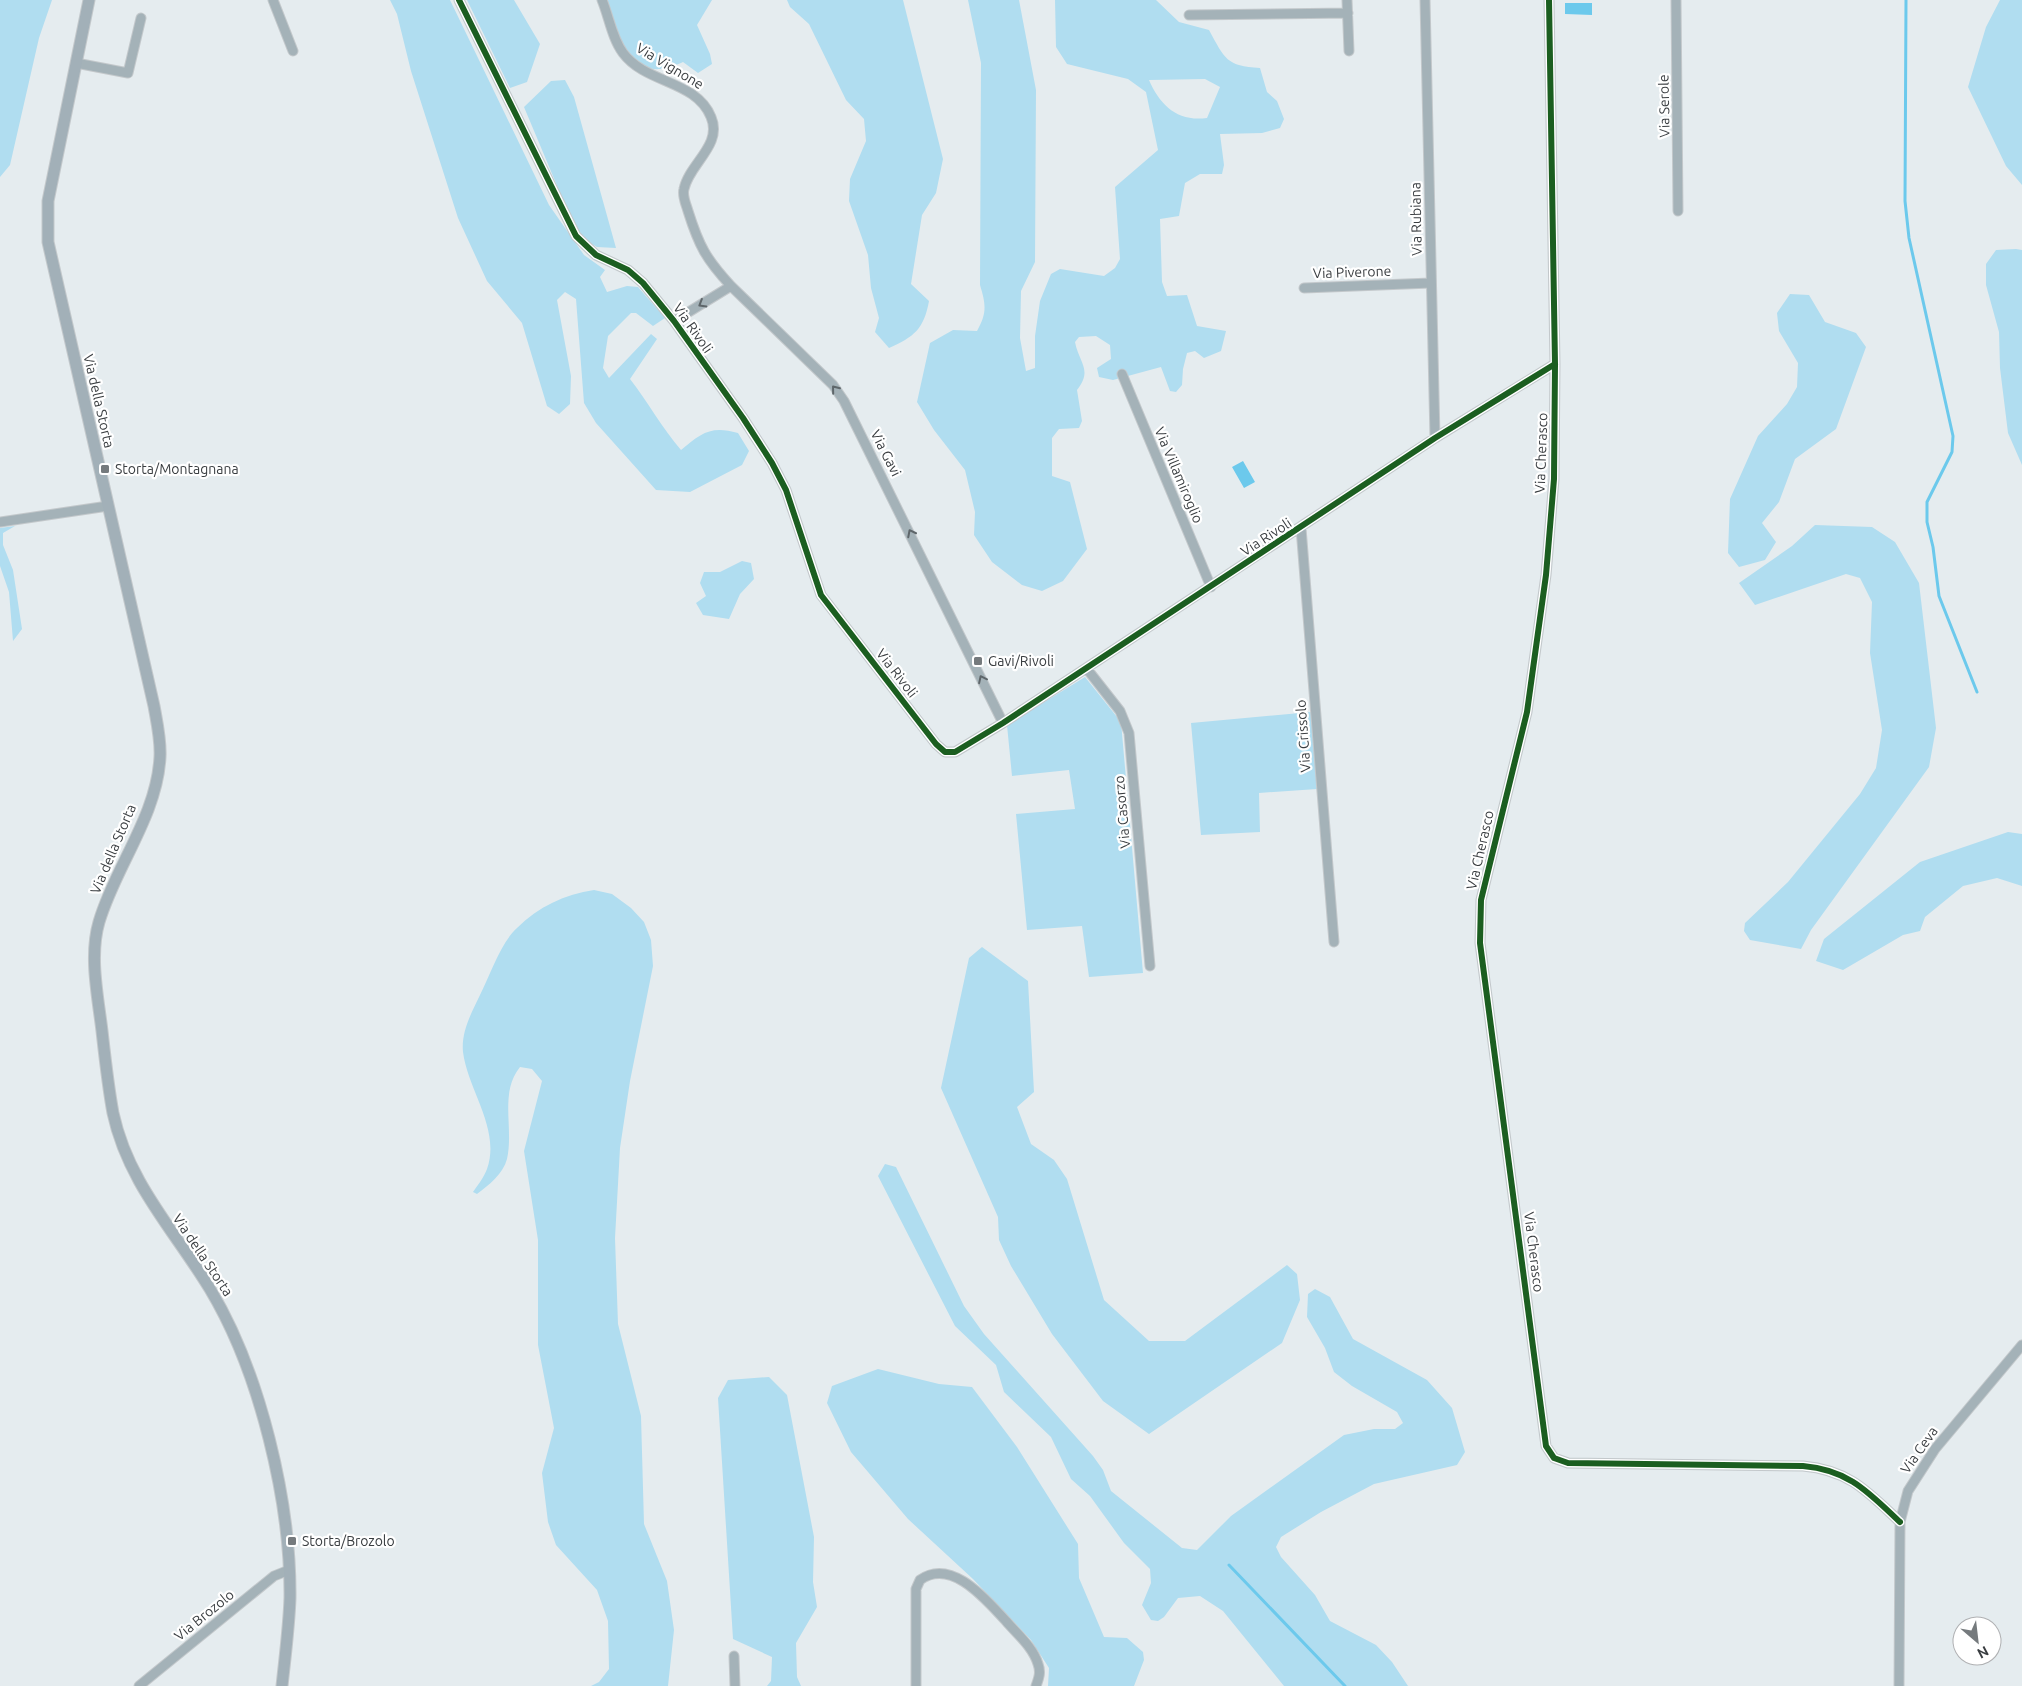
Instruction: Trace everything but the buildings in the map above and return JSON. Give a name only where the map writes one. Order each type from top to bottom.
[{"type":"main road","name":"Via della Storta","points":[[89,0],[48,201],[47,229],[50,255],[154,706],[160,740],[160,759],[151,798],[99,923],[95,962],[99,1004],[113,1114],[121,1140],[143,1190],[209,1287],[238,1343],[261,1413],[282,1500],[289,1570],[290,1599],[282,1686]]},
{"type":"street","points":[[272,0],[294,51]]},
{"type":"street","name":"Via Rivoli","points":[[459,0],[576,236],[596,254],[635,276],[674,321],[743,418],[780,477],[821,595],[936,744],[945,752],[955,752],[1003,723],[1435,438],[1555,364]]},
{"type":"street","name":"Via Vignone","points":[[602,0],[624,54],[650,73],[694,95],[705,106],[712,117],[714,124],[712,138],[685,185],[684,196],[700,248],[713,267],[731,286]]},
{"type":"street","points":[[1347,0],[1349,51]]},
{"type":"street","name":"Via Rubiana","points":[[1425,0],[1435,438]]},
{"type":"street","name":"Via Cherasco","points":[[1550,0],[1555,364],[1554,479],[1546,575],[1527,712],[1481,900],[1480,943],[1546,1446],[1554,1458],[1568,1463],[1803,1466],[1830,1470],[1861,1486],[1900,1522]]},
{"type":"street","name":"Via Serole","points":[[1676,0],[1678,211]]},
{"type":"street","points":[[1189,15],[1348,13]]},
{"type":"street","points":[[76,63],[128,73],[141,18]]},
{"type":"street","name":"Via Piverone","points":[[1304,288],[1431,282]]},
{"type":"street","points":[[674,321],[731,286]]},
{"type":"street","name":"Via Gavi","points":[[731,286],[839,392],[920,551],[1003,723]]},
{"type":"street","name":"Via Villamiroglio","points":[[1122,374],[1211,587]]},
{"type":"street","points":[[0,522],[108,506]]},
{"type":"street","name":"Via Crissolo","points":[[1301,528],[1334,942]]},
{"type":"street","name":"Via Casorzo","points":[[1087,669],[1120,711],[1129,733],[1150,966]]},
{"type":"street","name":"Via Ceva","points":[[1900,1686],[1900,1522],[1908,1492],[1925,1462],[2022,1345]]},
{"type":"street","name":"Via Brozolo","points":[[139,1686],[274,1576],[289,1570]]},
{"type":"street","points":[[916,1686],[916,1589],[920,1580],[933,1574],[950,1576],[968,1584],[1020,1637],[1034,1655],[1039,1666],[1040,1673],[1036,1686]]},
{"type":"street","points":[[734,1656],[734,1686]]},
{"type":"shaded area","points":[[0,0],[52,0],[39,38],[10,165],[0,177]]},
{"type":"shaded area","points":[[390,0],[450,0],[549,205],[584,255],[605,270],[600,277],[607,292],[627,286],[638,287],[665,318],[653,326],[636,313],[631,313],[608,336],[603,368],[609,378],[651,334],[657,339],[630,379],[681,450],[701,435],[713,430],[738,433],[749,451],[742,465],[690,492],[656,490],[596,423],[584,403],[576,299],[565,292],[557,300],[571,376],[570,404],[559,414],[547,406],[522,323],[487,281],[458,218],[411,71],[397,14]]},
{"type":"shaded area","points":[[467,0],[514,0],[540,44],[527,82],[510,88]]},
{"type":"shaded area","points":[[604,0],[712,0],[697,25],[710,54],[712,64],[698,73],[683,62],[669,68],[660,69],[648,68],[638,63],[622,45]]},
{"type":"shaded area","points":[[787,0],[903,0],[943,159],[936,193],[922,215],[911,284],[929,301],[927,311],[921,325],[911,336],[889,348],[875,332],[879,318],[871,288],[868,255],[849,201],[850,179],[866,141],[864,119],[846,100],[809,24],[790,7]]},
{"type":"shaded area","points":[[968,0],[1019,0],[1036,90],[1035,262],[1021,291],[1020,338],[1026,371],[1035,368],[1035,336],[1040,301],[1051,274],[1060,269],[1104,276],[1115,268],[1120,259],[1115,187],[1158,150],[1146,92],[1128,79],[1067,64],[1056,47],[1055,0],[1156,0],[1179,22],[1209,30],[1223,54],[1233,63],[1260,68],[1267,92],[1277,101],[1284,119],[1280,128],[1262,133],[1220,134],[1224,165],[1222,174],[1200,174],[1185,183],[1179,216],[1160,219],[1162,282],[1167,296],[1187,295],[1197,326],[1226,331],[1221,351],[1204,358],[1195,351],[1187,353],[1182,385],[1176,392],[1170,391],[1161,367],[1113,380],[1099,377],[1097,368],[1111,359],[1110,345],[1096,336],[1079,337],[1075,342],[1084,366],[1084,377],[1077,390],[1082,421],[1079,428],[1059,429],[1052,438],[1052,476],[1070,482],[1087,549],[1063,581],[1042,591],[1022,585],[992,562],[974,535],[975,512],[965,470],[934,430],[917,402],[930,343],[953,330],[977,331],[984,314],[980,285],[981,63]],"holes":[[[1205,79],[1220,87],[1207,118],[1196,119],[1171,110],[1158,97],[1149,80]]]},
{"type":"shaded area","points":[[2000,0],[2022,0],[2022,185],[2006,166],[1968,87],[1986,27]]},
{"type":"shaded area","points":[[565,80],[574,97],[616,248],[597,247],[585,240],[571,219],[524,107],[551,81]]},
{"type":"shaded area","points":[[1996,250],[2022,250],[2022,465],[2008,433],[2000,368],[1999,332],[1986,285],[1986,264]]},
{"type":"shaded area","points":[[1790,294],[1809,295],[1825,322],[1856,333],[1866,347],[1836,429],[1795,459],[1779,502],[1762,523],[1776,542],[1765,560],[1739,567],[1728,553],[1730,499],[1758,436],[1787,404],[1797,387],[1798,363],[1779,331],[1777,313]]},
{"type":"shaded area","points":[[1815,525],[1872,527],[1895,542],[1919,583],[1936,728],[1929,767],[1811,930],[1801,949],[1750,940],[1744,931],[1745,923],[1788,882],[1860,794],[1876,768],[1882,730],[1870,653],[1872,602],[1860,578],[1846,574],[1755,605],[1739,583],[1792,546]]},
{"type":"shaded area","points":[[15,526],[3,533],[3,545],[13,570],[22,629],[13,641],[9,592],[0,566],[0,528]]},
{"type":"shaded area","points":[[742,561],[751,563],[754,579],[740,594],[729,619],[703,615],[696,603],[706,596],[700,583],[704,572],[720,572]]},
{"type":"shaded area","points":[[1085,677],[1121,722],[1143,973],[1089,977],[1082,926],[1027,930],[1016,814],[1075,809],[1069,770],[1012,776],[1007,725]]},
{"type":"shaded area","points":[[1311,712],[1317,789],[1259,793],[1260,832],[1201,835],[1191,723]]},
{"type":"shaded area","points":[[2008,832],[2022,834],[2022,886],[1997,878],[1963,886],[1925,917],[1920,931],[1903,935],[1843,970],[1816,961],[1824,939],[1920,862]]},
{"type":"shaded area","points":[[594,890],[612,894],[631,908],[644,922],[651,940],[653,966],[630,1081],[620,1148],[615,1238],[618,1324],[641,1416],[644,1524],[667,1581],[674,1630],[668,1686],[591,1686],[599,1682],[609,1669],[608,1621],[597,1590],[556,1545],[548,1522],[542,1473],[554,1428],[538,1345],[538,1240],[524,1151],[542,1081],[532,1069],[520,1067],[510,1088],[508,1111],[509,1147],[505,1164],[495,1179],[486,1187],[477,1194],[473,1192],[487,1169],[490,1139],[482,1110],[466,1067],[463,1052],[468,1022],[501,950],[511,934],[534,914],[552,903],[562,898]]},
{"type":"shaded area","points":[[982,947],[1028,981],[1034,1092],[1017,1107],[1031,1144],[1054,1160],[1067,1179],[1104,1300],[1149,1341],[1185,1341],[1287,1265],[1297,1274],[1300,1300],[1282,1343],[1149,1434],[1103,1401],[1052,1334],[1011,1266],[999,1240],[998,1217],[941,1088],[969,958]]},
{"type":"shaded area","points":[[885,1164],[896,1167],[964,1306],[984,1334],[1093,1456],[1103,1470],[1111,1491],[1182,1548],[1197,1550],[1231,1516],[1344,1435],[1374,1429],[1395,1429],[1403,1423],[1397,1412],[1352,1386],[1334,1372],[1325,1348],[1307,1317],[1308,1294],[1315,1289],[1330,1297],[1353,1339],[1427,1380],[1452,1408],[1465,1452],[1457,1465],[1374,1484],[1321,1512],[1281,1537],[1276,1547],[1281,1557],[1315,1595],[1330,1621],[1376,1645],[1392,1662],[1408,1686],[1284,1686],[1223,1611],[1200,1596],[1178,1598],[1164,1617],[1158,1621],[1151,1620],[1142,1605],[1151,1583],[1150,1569],[1124,1543],[1090,1496],[1071,1479],[1051,1437],[1004,1392],[996,1365],[955,1326],[878,1176]]},
{"type":"shaded area","points":[[878,1369],[939,1384],[972,1387],[1017,1447],[1078,1544],[1079,1578],[1104,1637],[1127,1638],[1143,1652],[1144,1660],[1134,1686],[1048,1686],[1049,1668],[1031,1640],[973,1579],[908,1519],[851,1452],[827,1403],[832,1386]]},
{"type":"shaded area","points":[[769,1377],[787,1395],[814,1537],[813,1582],[817,1607],[796,1643],[797,1677],[801,1686],[767,1686],[771,1681],[772,1657],[733,1639],[718,1398],[728,1380]]},
{"type":"water","points":[[1565,3],[1592,3],[1592,15],[1565,14]]},
{"type":"water","points":[[1243,461],[1255,482],[1244,488],[1232,467]]},
{"type":"waterway","points":[[1906,0],[1905,201],[1909,238],[1953,436],[1952,452],[1927,502],[1927,522],[1933,547],[1939,596],[1977,692]]},
{"type":"waterway","points":[[1229,1565],[1345,1686]]},
{"type":"cycle path","points":[[459,0],[576,236],[596,255],[628,270],[643,283],[674,321],[743,418],[772,463],[786,490],[821,595],[936,744],[945,752],[955,752],[1003,723],[1435,438],[1555,364]]},
{"type":"cycle path","points":[[1549,0],[1555,364],[1554,479],[1546,575],[1527,712],[1481,900],[1480,943],[1546,1446],[1554,1458],[1568,1463],[1803,1466],[1819,1468],[1833,1472],[1857,1484],[1900,1522]]},
{"type":"place","name":"Storta/Montagnana","points":[[105,469]]},
{"type":"place","name":"Gavi/Rivoli","points":[[978,661]]},
{"type":"place","name":"Storta/Brozolo","points":[[292,1541]]}]
